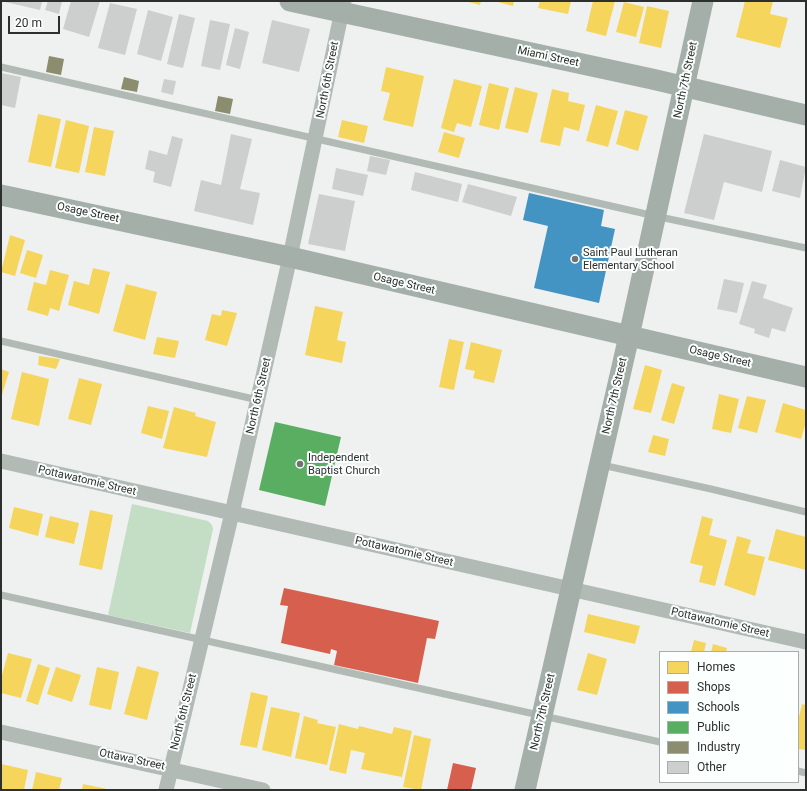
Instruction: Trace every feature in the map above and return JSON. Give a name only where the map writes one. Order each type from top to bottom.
[{"type":"street","name":"Miami Street","points":[[290,1],[343,7],[806,115]]},
{"type":"street","name":"North 7th Street","points":[[525,790],[600,465],[703,1]]},
{"type":"street","name":"North 6th Street","points":[[166,790],[258,400],[316,140],[343,7]]},
{"type":"street","name":"Osage Street","points":[[1,195],[290,257],[806,377]]},
{"type":"street","name":"Pottawatomie Street","points":[[1,461],[806,642]]},
{"type":"street","name":"Ottawa Street","points":[[1,732],[170,768],[263,790]]},
{"type":"lane","points":[[1,68],[655,216],[806,248]]},
{"type":"lane","points":[[1,341],[258,400]]},
{"type":"lane","points":[[600,465],[711,488],[806,512]]},
{"type":"lane","points":[[1,595],[659,742]]},
{"type":"green space","points":[[132,504],[208,521],[212,525],[213,529],[190,633],[108,615]]},
{"type":"building: Homes","points":[[465,1],[481,1],[480,5]]},
{"type":"building: Homes","points":[[494,1],[514,1],[513,6]]},
{"type":"building: Homes","points":[[540,1],[571,1],[568,14],[538,8]]},
{"type":"building: Homes","points":[[593,1],[615,1],[606,36],[586,31]]},
{"type":"building: Homes","points":[[745,1],[773,1],[770,14],[788,18],[780,48],[736,37]]},
{"type":"building: Homes","points":[[624,2],[644,7],[636,37],[616,32]]},
{"type":"building: Homes","points":[[647,6],[669,11],[661,48],[639,43]]},
{"type":"building: Homes","points":[[386,67],[424,76],[413,127],[383,120],[390,93],[381,91]]},
{"type":"building: Homes","points":[[454,79],[482,86],[471,127],[457,123],[454,132],[441,128]]},
{"type":"building: Homes","points":[[489,83],[509,88],[499,130],[479,125]]},
{"type":"building: Homes","points":[[515,87],[538,93],[528,133],[505,128]]},
{"type":"building: Homes","points":[[552,89],[569,93],[568,101],[585,105],[579,131],[564,127],[560,146],[540,142]]},
{"type":"building: Homes","points":[[596,105],[618,111],[608,147],[586,141]]},
{"type":"building: Homes","points":[[625,110],[648,116],[638,151],[616,144]]},
{"type":"building: Homes","points":[[38,114],[61,119],[51,167],[28,162]]},
{"type":"building: Homes","points":[[66,120],[89,126],[79,173],[55,168]]},
{"type":"building: Homes","points":[[342,120],[368,126],[364,143],[338,137]]},
{"type":"building: Homes","points":[[94,127],[114,131],[105,176],[85,172]]},
{"type":"building: Homes","points":[[444,132],[465,138],[459,158],[438,152]]},
{"type":"building: Homes","points":[[10,235],[25,240],[15,276],[1,272]]},
{"type":"building: Homes","points":[[27,250],[43,255],[36,278],[20,273]]},
{"type":"building: Homes","points":[[93,268],[110,272],[99,314],[68,305],[74,281],[89,285]]},
{"type":"building: Homes","points":[[50,270],[69,275],[59,311],[50,308],[48,316],[27,310],[34,282],[46,285]]},
{"type":"building: Homes","points":[[126,284],[157,292],[145,340],[113,331]]},
{"type":"building: Homes","points":[[315,306],[343,312],[337,340],[346,342],[342,363],[305,355]]},
{"type":"building: Homes","points":[[222,310],[237,313],[227,346],[205,340],[212,314],[221,316]]},
{"type":"building: Homes","points":[[157,337],[179,341],[175,358],[153,354]]},
{"type":"building: Homes","points":[[449,339],[464,342],[454,390],[439,387]]},
{"type":"building: Homes","points":[[471,342],[502,350],[494,383],[473,378],[475,371],[465,369]]},
{"type":"building: Homes","points":[[39,356],[60,359],[56,369],[38,365]]},
{"type":"building: Homes","points":[[645,365],[662,370],[651,413],[633,409]]},
{"type":"building: Homes","points":[[1,369],[9,372],[1,398]]},
{"type":"building: Homes","points":[[22,372],[49,379],[39,426],[11,419]]},
{"type":"building: Homes","points":[[79,378],[102,384],[91,425],[68,419]]},
{"type":"building: Homes","points":[[672,383],[685,387],[674,424],[661,420]]},
{"type":"building: Homes","points":[[719,394],[739,399],[731,433],[712,429]]},
{"type":"building: Homes","points":[[747,396],[766,400],[757,433],[738,428]]},
{"type":"building: Homes","points":[[783,403],[806,410],[806,422],[801,439],[775,432]]},
{"type":"building: Homes","points":[[148,406],[169,411],[162,439],[141,433]]},
{"type":"building: Homes","points":[[174,407],[196,413],[195,416],[216,422],[207,457],[163,448]]},
{"type":"building: Homes","points":[[653,435],[669,439],[665,456],[648,452]]},
{"type":"building: Homes","points":[[14,507],[43,514],[38,536],[9,528]]},
{"type":"building: Homes","points":[[90,510],[113,515],[102,570],[79,565]]},
{"type":"building: Homes","points":[[50,516],[79,523],[74,544],[45,537]]},
{"type":"building: Homes","points":[[702,516],[713,519],[709,535],[727,540],[715,586],[699,582],[703,566],[690,563]]},
{"type":"building: Homes","points":[[776,529],[806,537],[806,570],[768,560]]},
{"type":"building: Homes","points":[[737,536],[751,540],[747,553],[765,557],[755,596],[724,585]]},
{"type":"building: Homes","points":[[588,614],[640,626],[635,644],[584,632]]},
{"type":"building: Homes","points":[[694,640],[706,643],[704,651],[691,651]]},
{"type":"building: Homes","points":[[713,644],[727,648],[726,651],[711,651]]},
{"type":"building: Homes","points":[[8,653],[32,659],[21,698],[1,693],[1,679]]},
{"type":"building: Homes","points":[[588,653],[607,659],[597,695],[577,690]]},
{"type":"building: Homes","points":[[38,664],[50,668],[38,705],[26,701]]},
{"type":"building: Homes","points":[[137,666],[159,672],[147,720],[124,714]]},
{"type":"building: Homes","points":[[56,667],[81,675],[72,702],[47,694]]},
{"type":"building: Homes","points":[[97,667],[119,672],[111,710],[89,705]]},
{"type":"building: Homes","points":[[251,692],[268,696],[257,748],[240,745]]},
{"type":"building: Homes","points":[[802,704],[806,705],[806,750],[799,749],[799,717]]},
{"type":"building: Homes","points":[[271,707],[300,713],[291,757],[262,750]]},
{"type":"building: Homes","points":[[304,716],[318,720],[317,723],[336,727],[327,765],[295,758]]},
{"type":"building: Homes","points":[[339,724],[358,729],[359,726],[392,734],[394,727],[412,731],[402,777],[361,769],[365,753],[351,750],[346,774],[329,770]]},
{"type":"building: Homes","points":[[414,735],[431,739],[421,790],[403,787]]},
{"type":"building: Homes","points":[[1,764],[28,770],[24,790],[1,790]]},
{"type":"building: Homes","points":[[36,772],[62,778],[59,790],[32,790]]},
{"type":"building: Homes","points":[[83,784],[107,789],[82,790]]},
{"type":"building: Shops","points":[[284,588],[439,621],[435,639],[427,638],[418,683],[334,665],[337,651],[331,649],[330,654],[281,643],[288,606],[280,605]]},
{"type":"building: Shops","points":[[453,763],[476,768],[471,790],[447,790]]},
{"type":"building: Schools","name":"Saint Paul Lutheran Elementary School","points":[[529,193],[604,210],[601,226],[615,229],[599,303],[534,288],[548,226],[523,220]]},
{"type":"building: Public","name":"Independent Baptist Church","points":[[275,422],[341,437],[325,506],[259,490]]},
{"type":"building: Industry","points":[[49,56],[64,59],[61,75],[46,72]]},
{"type":"building: Industry","points":[[124,77],[139,81],[137,92],[121,89]]},
{"type":"building: Industry","points":[[218,96],[233,99],[230,114],[215,111]]},
{"type":"building: Other","points":[[1,1],[42,1],[40,10]]},
{"type":"building: Other","points":[[48,1],[62,1],[59,14],[45,10]]},
{"type":"building: Other","points":[[71,1],[100,1],[89,37],[63,29]]},
{"type":"building: Other","points":[[110,3],[137,9],[125,55],[98,48]]},
{"type":"building: Other","points":[[148,10],[173,17],[161,61],[137,54]]},
{"type":"building: Other","points":[[179,14],[195,18],[183,68],[167,64]]},
{"type":"building: Other","points":[[210,20],[230,24],[220,70],[201,66]]},
{"type":"building: Other","points":[[272,20],[310,29],[299,72],[262,63]]},
{"type":"building: Other","points":[[235,28],[249,32],[240,69],[226,65]]},
{"type":"building: Other","points":[[1,73],[21,77],[15,108],[1,105]]},
{"type":"building: Other","points":[[164,79],[176,81],[173,95],[161,92]]},
{"type":"building: Other","points":[[231,134],[252,139],[240,189],[260,193],[253,225],[194,211],[201,180],[221,185]]},
{"type":"building: Other","points":[[704,134],[772,151],[762,192],[724,182],[714,220],[684,213]]},
{"type":"building: Other","points":[[172,136],[183,139],[171,187],[153,182],[155,172],[145,169],[149,150],[167,155]]},
{"type":"building: Other","points":[[370,156],[390,160],[386,175],[367,171]]},
{"type":"building: Other","points":[[780,160],[806,167],[800,198],[772,191]]},
{"type":"building: Other","points":[[336,168],[368,175],[363,196],[332,189]]},
{"type":"building: Other","points":[[415,172],[462,184],[458,202],[411,190]]},
{"type":"building: Other","points":[[468,184],[517,197],[511,216],[462,202]]},
{"type":"building: Other","points":[[319,194],[355,201],[345,251],[308,244]]},
{"type":"building: Other","points":[[724,279],[744,283],[737,313],[717,309]]},
{"type":"building: Other","points":[[752,281],[767,285],[763,298],[793,308],[785,332],[772,328],[769,338],[754,333],[755,329],[739,324]]},
{"type":"place","name":"Saint Paul Lutheran Elementary School","points":[[575,259]]},
{"type":"place","name":"Independent Baptist Church","points":[[300,464]]}]
